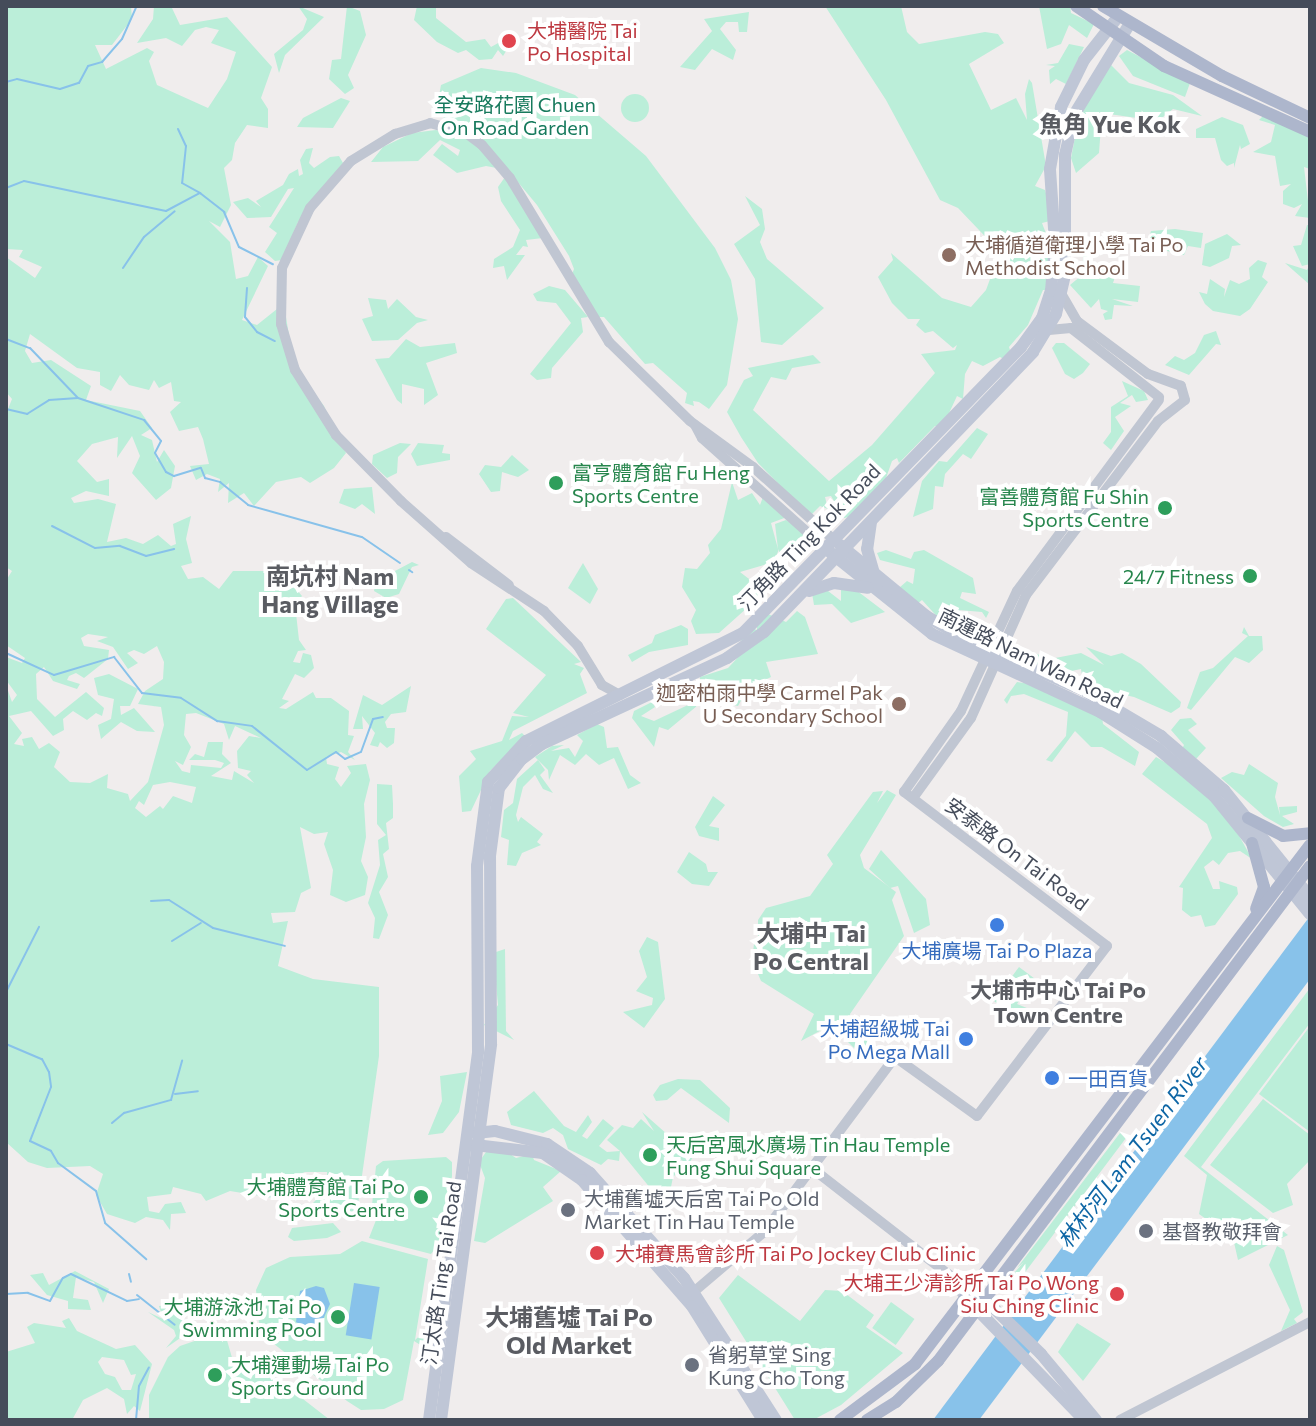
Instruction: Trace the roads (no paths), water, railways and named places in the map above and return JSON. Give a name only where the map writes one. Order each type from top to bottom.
[{"type":"main road","points":[[1076,6],[1164,66],[1310,132]]},
{"type":"main road","points":[[1103,6],[1124,21],[1310,118]]},
{"type":"main road","name":"汀角路 Ting Kok Road","points":[[475,1139],[478,1051],[476,917],[485,791],[495,769],[517,746],[730,642],[766,614],[835,549],[1013,355],[1042,318],[1054,267],[1050,169],[1057,124],[1075,74],[1106,29],[1124,21]]},
{"type":"main road","name":"汀角路 Ting Kok Road","points":[[475,1139],[491,1044],[491,821],[504,780],[542,744],[727,658],[806,592],[835,549],[872,519],[1033,352],[1049,330],[1062,295],[1067,143],[1085,92],[1119,38],[1124,21]]},
{"type":"main road","points":[[872,519],[867,549],[876,577]]},
{"type":"main road","name":"南運路 Nam Wan Road","points":[[835,549],[926,616],[991,658],[1134,732],[1214,796],[1252,843],[1297,887]]},
{"type":"main road","name":"南運路 Nam Wan Road","points":[[835,549],[875,591],[932,634],[1139,720],[1201,768],[1248,818],[1297,887],[1310,914]]},
{"type":"main road","points":[[806,592],[834,583],[875,591]]},
{"type":"main road","points":[[1248,818],[1283,836],[1310,833]]},
{"type":"main road","points":[[867,1420],[925,1377],[1247,927],[1264,887],[1252,843]]},
{"type":"main road","points":[[1247,927],[1297,887],[1310,845]]},
{"type":"main road","points":[[840,1420],[915,1364],[979,1302],[1310,866]]},
{"type":"main road","points":[[475,1139],[522,1135],[570,1157],[609,1193],[690,1296],[776,1420]]},
{"type":"main road","name":"汀太路 Ting Tai Road","points":[[429,1420],[475,1139]]},
{"type":"main road","name":"汀太路 Ting Tai Road","points":[[441,1420],[475,1139]]},
{"type":"main road","points":[[690,1296],[763,1420]]},
{"type":"main road","points":[[979,1302],[1096,1420]]},
{"type":"main road","points":[[1037,1359],[1084,1420]]},
{"type":"street","points":[[620,695],[598,679],[563,628],[511,588],[471,563],[401,501],[336,435],[295,370],[281,324],[282,268],[302,220],[336,175],[395,134],[430,123],[447,126],[466,133],[492,154],[609,342],[695,425],[753,467],[835,549]]},
{"type":"street","points":[[991,658],[1026,595],[1169,409],[1181,405],[1185,393],[1177,384],[1166,384],[1077,321],[1062,295]]},
{"type":"street","points":[[1049,330],[1071,328],[1169,409]]},
{"type":"street","points":[[991,658],[1026,578],[1159,399],[1166,384]]},
{"type":"street","name":"安泰路 On Tai Road","points":[[813,1169],[895,1057],[977,1116],[1107,946],[908,795],[963,731],[991,658]]},
{"type":"street","points":[[591,708],[598,679]]},
{"type":"street","points":[[690,1296],[758,1239],[813,1169],[948,1274],[979,1302]]},
{"type":"street","points":[[1120,1420],[1310,1322]]},
{"type":"water","points":[[1310,916],[1310,979],[979,1420],[933,1420]]},
{"type":"water","points":[[354,1283],[380,1287],[371,1339],[346,1335]]},
{"type":"water","points":[[316,1286],[324,1288],[330,1304],[317,1333],[296,1322],[300,1291]]},
{"type":"waterway","points":[[6,82],[17,79],[60,89],[79,83],[88,66],[102,62],[122,39],[137,6]]},
{"type":"waterway","points":[[178,129],[186,146],[182,183],[200,193]]},
{"type":"waterway","points":[[6,188],[24,181],[166,211],[200,193],[224,212],[239,247],[273,264]]},
{"type":"waterway","points":[[123,268],[144,237],[175,211]]},
{"type":"waterway","points":[[247,288],[245,317],[257,332],[275,341]]},
{"type":"waterway","points":[[6,339],[30,348],[78,398],[144,420],[161,441],[155,453],[166,472],[174,476],[201,468],[205,478],[220,482],[248,505],[362,537],[400,563]]},
{"type":"waterway","points":[[6,409],[27,414],[49,400],[78,398]]},
{"type":"waterway","points":[[52,526],[95,548],[120,546],[146,556],[174,549]]},
{"type":"waterway","points":[[6,653],[54,675],[114,657],[142,693],[181,698],[217,721],[252,726],[307,770],[336,752],[345,759],[361,752],[373,719],[383,717]]},
{"type":"waterway","points":[[151,901],[169,900],[213,928],[285,946]]},
{"type":"waterway","points":[[172,941],[201,923]]},
{"type":"waterway","points":[[6,992],[39,927]]},
{"type":"waterway","points":[[6,1044],[42,1059],[49,1072],[51,1087],[30,1141],[51,1151],[58,1163],[96,1191],[105,1223],[146,1259]]},
{"type":"waterway","points":[[112,1123],[124,1113],[171,1100],[182,1061]]},
{"type":"waterway","points":[[175,1094],[198,1091]]},
{"type":"waterway","points":[[6,1294],[28,1293],[50,1301],[63,1278],[71,1274],[127,1301],[139,1299]]},
{"type":"waterway","points":[[129,1274],[131,1282]]},
{"type":"waterway","points":[[137,1295],[175,1325]]},
{"type":"waterway","points":[[136,1420],[139,1386],[149,1367]]},
{"type":"place","name":"大埔醫院 Tai Po Hospital","points":[[509,41]]},
{"type":"place","name":"大埔循道衛理小學 Tai Po Methodist School","points":[[949,255]]},
{"type":"place","name":"富亨體育館 Fu Heng Sports Centre","points":[[556,483]]},
{"type":"place","name":"富善體育館 Fu Shin Sports Centre","points":[[1165,508]]},
{"type":"place","name":"24/7 Fitness","points":[[1250,576]]},
{"type":"place","name":"迦密柏雨中學 Carmel Pak U Secondary School","points":[[899,704]]},
{"type":"place","name":"大埔廣場 Tai Po Plaza","points":[[997,925]]},
{"type":"place","name":"大埔超級城 Tai Po Mega Mall","points":[[966,1039]]},
{"type":"place","name":"一田百貨","points":[[1052,1078]]},
{"type":"place","name":"天后宮風水廣場 Tin Hau Temple Fung Shui Square","points":[[650,1155]]},
{"type":"place","name":"大埔體育館 Tai Po Sports Centre","points":[[421,1197]]},
{"type":"place","name":"大埔舊墟天后宮 Tai Po Old Market Tin Hau Temple","points":[[568,1210]]},
{"type":"place","name":"基督教敬拜會","points":[[1146,1231]]},
{"type":"place","name":"大埔賽馬會診所 Tai Po Jockey Club Clinic","points":[[597,1253]]},
{"type":"place","name":"大埔王少清診所 Tai Po Wong Siu Ching Clinic","points":[[1117,1294]]},
{"type":"place","name":"大埔游泳池 Tai Po Swimming Pool","points":[[338,1317]]},
{"type":"place","name":"省躬草堂 Sing Kung Cho Tong","points":[[692,1365]]},
{"type":"place","name":"大埔運動場 Tai Po Sports Ground","points":[[215,1375]]},
{"type":"district","name":"魚角 Yue Kok","points":[[1110,124]]},
{"type":"district","name":"南坑村 Nam Hang Village","points":[[330,590]]},
{"type":"district","name":"大埔中 Tai Po Central","points":[[811,947]]},
{"type":"district","name":"大埔市中心 Tai Po Town Centre","points":[[1058,1002]]},
{"type":"district","name":"大埔舊墟 Tai Po Old Market","points":[[569,1331]]},
{"type":"park label","name":"全安路花園 Chuen On Road Garden","points":[[515,116]]},
{"type":"water label","name":"林村河 Lam Tsuen River","points":[[1132,1152]]}]
